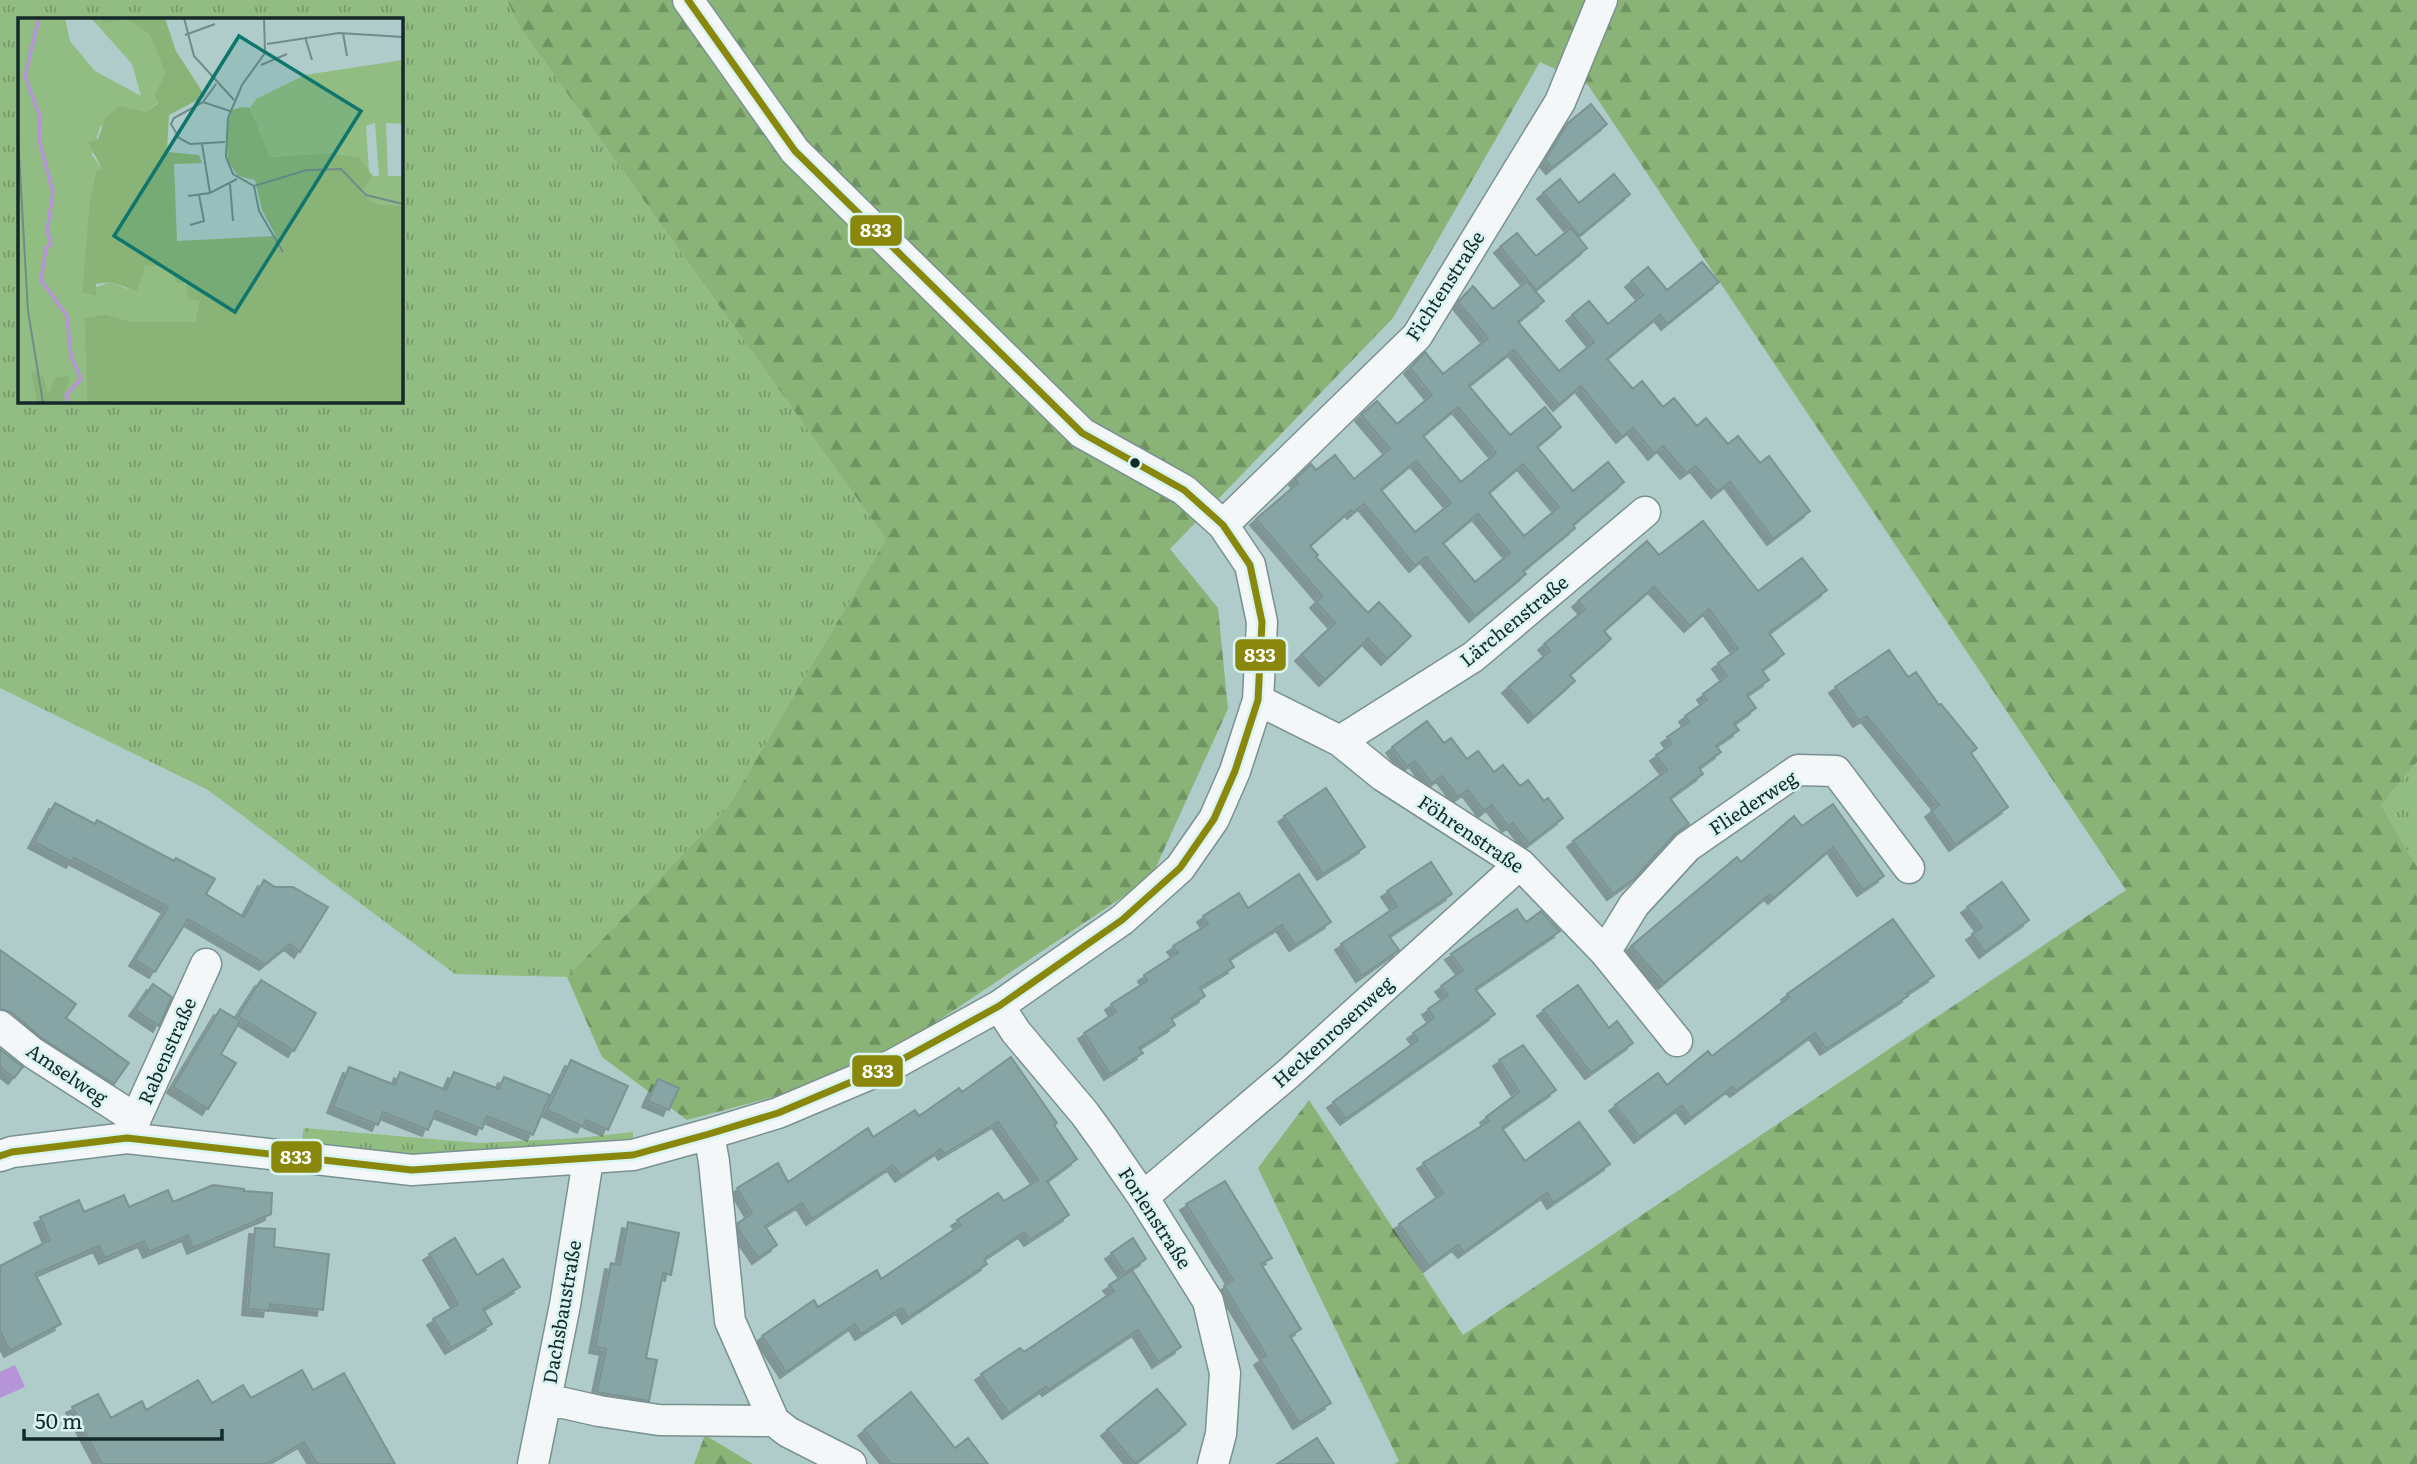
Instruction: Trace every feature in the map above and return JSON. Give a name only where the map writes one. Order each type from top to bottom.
[{"type":"street","points":[[0,1156],[131,1128],[412,1170],[633,1156],[709,1135],[778,1113],[894,1064],[999,1006],[1122,920],[1180,868],[1214,819],[1235,771],[1258,700],[1262,622],[1250,565],[1223,525],[1184,490],[1083,433],[1073,424],[795,151],[688,0]]},
{"type":"street","name":"Fichtenstraße","points":[[1223,525],[1417,336],[1560,102],[1602,0]]},
{"type":"street","name":"Lärchenstraße","points":[[1340,741],[1474,657],[1645,512]]},
{"type":"street","name":"Föhrenstraße","points":[[1258,700],[1340,741],[1383,776],[1520,864],[1605,952],[1677,1041]]},
{"type":"street","name":"Fliederweg","points":[[1605,952],[1634,905],[1687,847],[1798,770],[1836,771],[1909,868]]},
{"type":"street","name":"Heckenrosenweg","points":[[1143,1197],[1289,1073],[1520,864]]},
{"type":"street","name":"Rabenstraße","points":[[131,1128],[206,964]]},
{"type":"street","name":"Forlenstraße","points":[[999,1006],[1016,1032],[1086,1114],[1143,1197],[1208,1301],[1225,1373],[1221,1434],[1213,1464]]},
{"type":"street","name":"Amselweg","points":[[0,1026],[131,1128]]},
{"type":"street","points":[[709,1135],[730,1321],[774,1421],[788,1432],[851,1464]]},
{"type":"street","name":"Dachsbaustraße","points":[[533,1464],[565,1305],[588,1160]]},
{"type":"street","points":[[546,1399],[599,1411],[659,1420],[774,1421]]},
{"type":"green space","points":[[0,0],[507,0],[519,26],[886,539],[730,804],[567,977],[455,974],[208,790],[0,688]]},
{"type":"green space","points":[[507,0],[2417,0],[2417,762],[2381,805],[2417,867],[2417,1464],[1394,1464],[1399,1461],[1258,1168],[1309,1100],[1463,1335],[2126,890],[1588,85],[1540,62],[1393,318],[1170,549],[1218,608],[1228,709],[1151,878],[859,1074],[687,1120],[602,1057],[567,977],[730,804],[886,539],[519,26]]},
{"type":"green space","points":[[2417,762],[2417,867],[2381,805]]},
{"type":"green space","points":[[304,1128],[479,1143],[579,1138],[633,1132],[633,1155],[299,1157]]},
{"type":"green space","points":[[705,1435],[753,1464],[694,1464]]},
{"type":"shaded area","points":[[15,1365],[25,1387],[0,1398],[0,1372]]},
{"type":"building","points":[[1591,104],[1607,124],[1552,168],[1545,160],[1568,123]]},
{"type":"building","points":[[1614,174],[1630,194],[1579,236],[1543,193],[1560,179],[1579,203]]},
{"type":"building","points":[[1571,228],[1587,248],[1536,290],[1500,247],[1517,233],[1536,256]]},
{"type":"building","points":[[1702,262],[1719,282],[1667,324],[1660,315],[1607,359],[1633,389],[1642,381],[1663,407],[1674,398],[1697,426],[1706,418],[1728,444],[1738,436],[1760,463],[1769,456],[1810,511],[1773,539],[1730,482],[1717,492],[1696,466],[1686,473],[1663,446],[1654,454],[1633,428],[1622,437],[1581,386],[1559,405],[1514,350],[1469,386],[1510,435],[1545,407],[1561,427],[1537,447],[1573,491],[1608,462],[1624,482],[1573,525],[1575,528],[1523,571],[1526,574],[1475,616],[1426,557],[1415,566],[1364,504],[1353,513],[1351,510],[1310,546],[1318,555],[1316,557],[1368,613],[1379,602],[1411,636],[1387,659],[1368,639],[1325,680],[1301,655],[1335,623],[1316,602],[1322,596],[1256,519],[1298,483],[1295,479],[1311,464],[1316,470],[1335,455],[1354,479],[1390,449],[1361,415],[1377,401],[1397,424],[1432,395],[1410,368],[1425,352],[1443,374],[1488,338],[1458,302],[1473,286],[1493,309],[1527,281],[1544,301],[1518,322],[1559,371],[1594,342],[1572,315],[1589,301],[1608,324],[1643,295],[1631,281],[1648,267],[1667,290]],"holes":[[[1458,407],[1496,453],[1461,482],[1423,436]],[[1416,461],[1451,503],[1415,532],[1381,490]],[[1523,464],[1559,507],[1524,536],[1489,493]],[[1478,514],[1510,553],[1475,582],[1443,543]]]},
{"type":"building","points":[[1703,521],[1758,591],[1802,558],[1827,590],[1769,633],[1784,654],[1762,670],[1769,680],[1747,695],[1756,708],[1734,724],[1739,730],[1716,746],[1721,752],[1699,768],[1703,774],[1670,798],[1689,824],[1674,835],[1634,879],[1613,894],[1573,841],[1667,770],[1656,755],[1672,744],[1667,737],[1689,722],[1685,716],[1707,700],[1703,694],[1727,676],[1718,663],[1738,649],[1709,609],[1690,626],[1654,587],[1604,631],[1611,639],[1570,675],[1575,681],[1534,717],[1508,687],[1550,651],[1544,644],[1585,609],[1578,601],[1647,541],[1659,555]]},
{"type":"building","points":[[1889,650],[1908,677],[1916,672],[1939,705],[1941,704],[1977,748],[1971,753],[2008,807],[1955,845],[1931,811],[1939,805],[1867,716],[1859,721],[1835,687]]},
{"type":"building","points":[[1427,721],[1444,743],[1451,738],[1467,759],[1478,751],[1494,772],[1503,765],[1520,786],[1528,780],[1544,801],[1548,798],[1563,818],[1529,844],[1513,823],[1508,826],[1492,805],[1484,811],[1468,790],[1458,797],[1442,776],[1432,784],[1415,761],[1407,767],[1392,747]]},
{"type":"building","points":[[1326,788],[1365,847],[1323,874],[1284,816]]},
{"type":"building","points":[[55,803],[95,824],[97,820],[174,861],[176,858],[215,879],[206,894],[244,917],[264,880],[275,887],[293,887],[328,907],[300,952],[290,944],[265,964],[188,919],[155,972],[135,960],[168,907],[74,858],[72,862],[34,842]]},
{"type":"building","points":[[1833,804],[1884,876],[1863,890],[1833,847],[1774,898],[1770,894],[1664,983],[1631,946],[1737,857],[1741,862],[1794,816],[1802,826]]},
{"type":"building","points":[[1431,862],[1452,894],[1389,936],[1399,950],[1362,976],[1341,944],[1397,906],[1387,891]]},
{"type":"building","points":[[1299,874],[1331,922],[1295,945],[1282,925],[1229,959],[1234,967],[1200,988],[1205,996],[1171,1018],[1175,1025],[1139,1048],[1143,1053],[1110,1074],[1084,1033],[1116,1012],[1111,1004],[1147,981],[1144,975],[1178,953],[1173,946],[1208,924],[1203,916],[1239,893],[1248,908]]},
{"type":"building","points":[[2002,882],[2029,920],[1985,952],[1972,934],[1982,927],[1967,907]]},
{"type":"building","points":[[1517,909],[1526,922],[1541,911],[1560,931],[1475,989],[1495,1014],[1346,1119],[1333,1102],[1418,1040],[1413,1033],[1434,1018],[1428,1009],[1448,995],[1441,986],[1463,970],[1451,954]]},
{"type":"building","points":[[1893,919],[1934,976],[1906,994],[1908,996],[1826,1049],[1815,1033],[1736,1091],[1732,1087],[1691,1118],[1682,1106],[1640,1137],[1615,1105],[1658,1073],[1667,1085],[1708,1051],[1712,1056],[1789,997],[1787,994]]},
{"type":"building","points":[[0,950],[76,1004],[66,1018],[129,1063],[114,1084],[43,1039],[11,1012],[0,1009]]},
{"type":"building","points":[[261,980],[316,1013],[294,1051],[238,1016]]},
{"type":"building","points":[[153,984],[172,997],[159,1026],[135,1010]]},
{"type":"building","points":[[1578,985],[1609,1028],[1617,1021],[1633,1043],[1591,1073],[1543,1010]]},
{"type":"building","points":[[220,1009],[240,1021],[221,1054],[236,1063],[208,1109],[173,1087]]},
{"type":"building","points":[[1523,1045],[1556,1090],[1502,1128],[1525,1161],[1579,1122],[1610,1164],[1553,1203],[1547,1193],[1464,1252],[1458,1245],[1429,1266],[1399,1224],[1443,1193],[1423,1163],[1489,1121],[1486,1117],[1519,1092],[1499,1060]]},
{"type":"building","points":[[0,1049],[23,1067],[14,1078],[0,1067]]},
{"type":"building","points":[[1011,1057],[1057,1123],[1054,1125],[1077,1159],[1047,1181],[1069,1215],[1030,1240],[1024,1232],[984,1259],[987,1264],[908,1318],[902,1308],[861,1334],[855,1324],[786,1372],[762,1336],[814,1300],[818,1307],[877,1270],[881,1279],[961,1225],[957,1220],[998,1193],[1004,1201],[1038,1180],[998,1122],[944,1154],[941,1149],[901,1176],[893,1165],[812,1219],[802,1203],[765,1226],[777,1245],[758,1258],[738,1229],[738,1223],[752,1213],[737,1188],[778,1163],[788,1182],[868,1128],[873,1137],[915,1110],[919,1116],[959,1088],[962,1092]]},
{"type":"building","points":[[571,1060],[628,1086],[608,1130],[586,1120],[583,1127],[547,1110]]},
{"type":"building","points":[[349,1067],[395,1085],[400,1072],[446,1090],[454,1072],[499,1089],[504,1077],[550,1095],[533,1135],[487,1116],[482,1129],[436,1111],[428,1130],[383,1112],[378,1125],[333,1107]]},
{"type":"building","points":[[658,1079],[679,1088],[669,1110],[648,1101]]},
{"type":"building","points":[[1225,1181],[1272,1258],[1261,1264],[1301,1329],[1290,1336],[1331,1403],[1299,1423],[1260,1359],[1266,1355],[1224,1286],[1233,1280],[1186,1204]]},
{"type":"building","points":[[213,1185],[272,1193],[271,1214],[193,1248],[188,1235],[149,1252],[144,1241],[105,1258],[99,1246],[35,1274],[61,1324],[10,1351],[0,1331],[0,1266],[50,1240],[40,1217],[79,1200],[84,1212],[124,1195],[129,1207],[168,1190],[173,1202]]},
{"type":"building","points":[[628,1222],[679,1233],[671,1275],[663,1273],[646,1358],[657,1360],[649,1401],[597,1392],[606,1349],[595,1347],[611,1263],[620,1265]]},
{"type":"building","points":[[255,1228],[275,1229],[274,1247],[329,1254],[323,1310],[270,1304],[269,1311],[248,1309]]},
{"type":"building","points":[[455,1238],[477,1275],[503,1259],[520,1287],[483,1309],[492,1324],[451,1348],[433,1319],[458,1304],[429,1254]]},
{"type":"building","points":[[1133,1238],[1146,1259],[1125,1273],[1111,1253]]},
{"type":"building","points":[[1132,1270],[1181,1347],[1158,1362],[1138,1330],[1048,1390],[1046,1387],[1008,1413],[981,1374],[1020,1348],[1024,1352],[1114,1291],[1109,1285]]},
{"type":"building","points":[[302,1370],[313,1390],[344,1373],[395,1464],[317,1464],[304,1442],[266,1464],[102,1464],[72,1407],[98,1394],[111,1418],[142,1401],[146,1410],[198,1380],[212,1403],[243,1385],[251,1398]]},
{"type":"building","points":[[1157,1389],[1186,1424],[1135,1464],[1107,1430]]},
{"type":"building","points":[[911,1392],[955,1448],[968,1438],[988,1464],[891,1464],[864,1430]]},
{"type":"building","points":[[1317,1438],[1334,1464],[1277,1464]]},
{"type":"transit line","name":"833","points":[[0,1156],[12,1152],[127,1138],[412,1170],[633,1155],[709,1134],[778,1113],[894,1064],[999,1006],[1122,920],[1180,868],[1214,819],[1235,771],[1258,700],[1262,622],[1250,565],[1223,525],[1184,490],[1082,433],[795,151],[688,0]]}]
